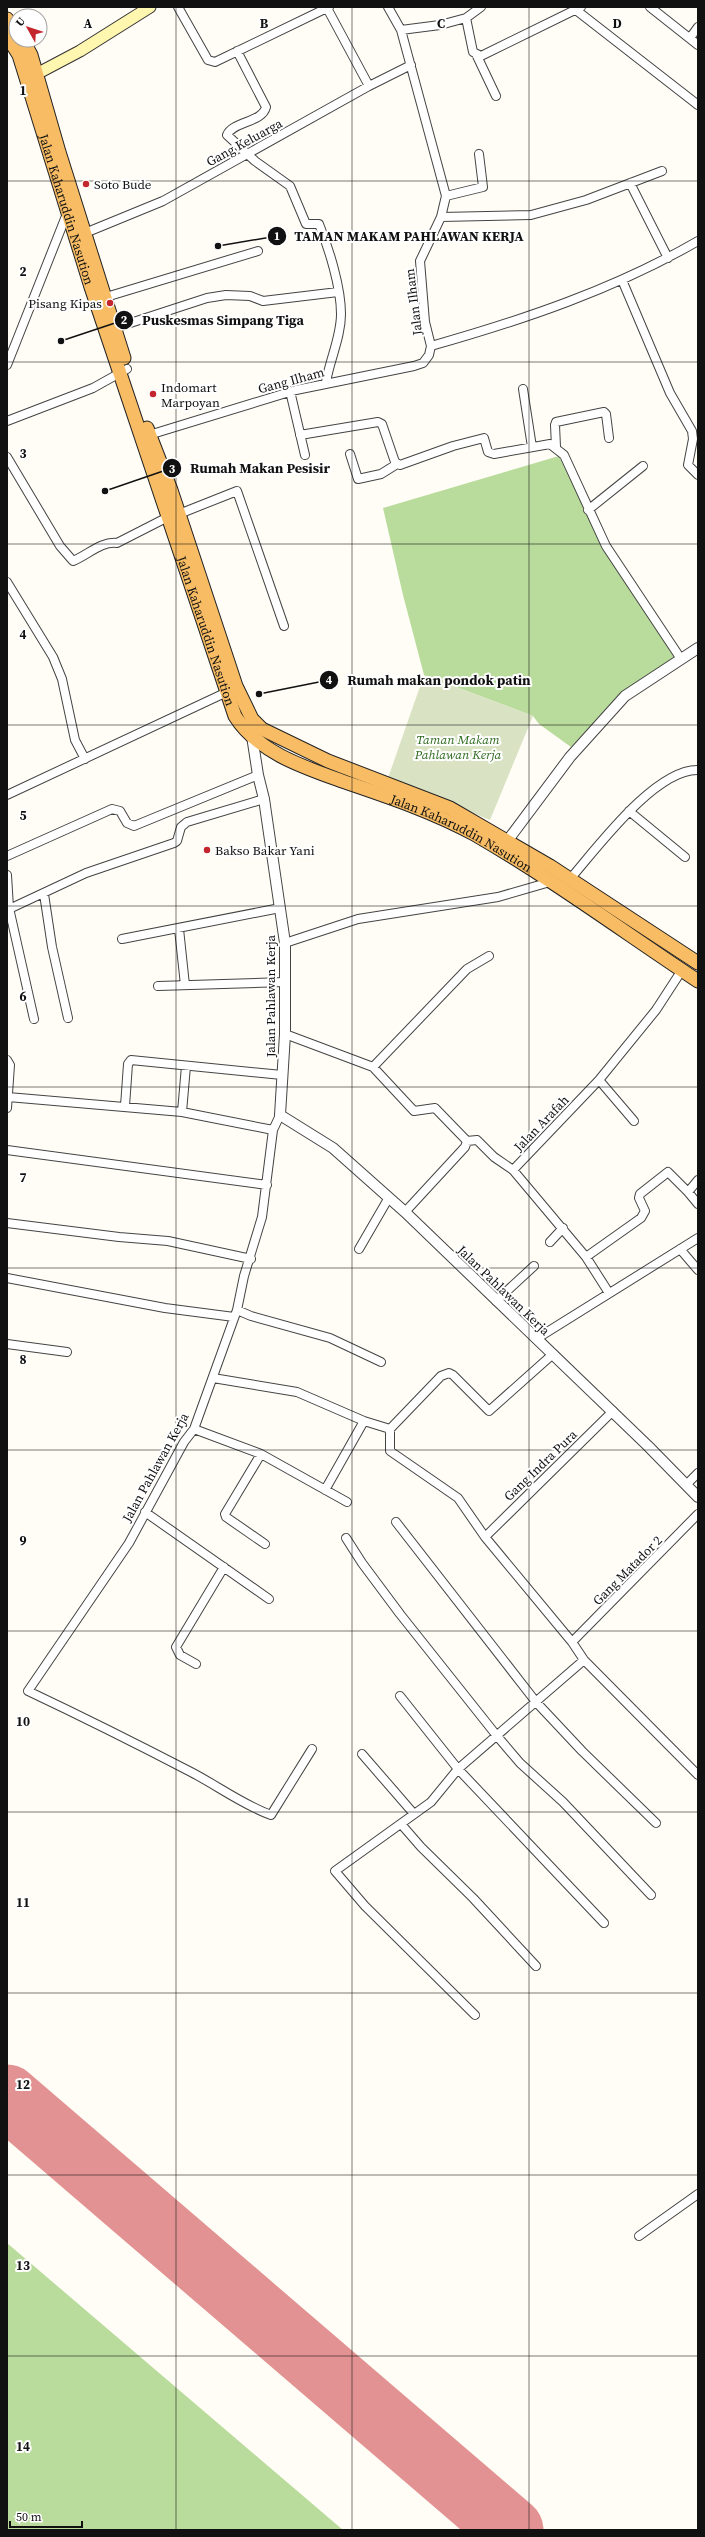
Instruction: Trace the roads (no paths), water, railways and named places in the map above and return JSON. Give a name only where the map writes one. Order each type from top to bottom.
[{"type":"highway","name":"Jalan Kaharuddin Nasution","points":[[7,36],[31,77],[72,208],[91,287],[149,435],[235,716],[256,731],[288,760],[431,813],[476,836],[550,882],[698,963]]},
{"type":"highway","name":"Jalan Kaharuddin Nasution","points":[[27,48],[31,55],[31,77]]},
{"type":"highway","name":"Jalan Kaharuddin Nasution","points":[[72,208],[85,233],[115,328],[124,371],[174,516],[236,686],[252,719],[256,731]]},
{"type":"highway","name":"Jalan Kaharuddin Nasution","points":[[256,731],[266,732],[328,761],[450,808],[508,840],[570,879],[605,911],[698,981]]},
{"type":"main road","points":[[31,77],[127,24],[150,7]]},
{"type":"street","points":[[178,7],[208,60],[214,62],[328,8],[368,86]]},
{"type":"street","name":"Jalan Ilham","points":[[388,7],[401,30],[446,196],[441,217],[420,261],[425,322],[431,346],[509,323],[622,280],[668,258],[698,241]]},
{"type":"street","points":[[401,30],[440,25],[466,18],[481,7]]},
{"type":"street","points":[[650,7],[698,45]]},
{"type":"street","points":[[477,56],[481,56],[579,9],[698,106]]},
{"type":"street","points":[[466,18],[472,52],[477,56],[496,96]]},
{"type":"street","points":[[690,38],[698,27]]},
{"type":"street","points":[[237,51],[266,108],[263,113],[227,134],[246,153],[290,186],[306,224],[319,224],[338,292],[341,313],[338,338],[330,358],[326,382]]},
{"type":"street","name":"Gang Keluarga","points":[[85,233],[163,200],[368,86],[411,65]]},
{"type":"street","points":[[446,196],[483,187],[479,154]]},
{"type":"street","points":[[441,217],[531,215],[586,200],[662,171]]},
{"type":"street","points":[[630,183],[668,258]]},
{"type":"street","points":[[7,364],[8,354],[72,208]]},
{"type":"street","points":[[106,297],[258,251]]},
{"type":"street","points":[[622,280],[670,393],[692,431],[693,439],[688,465],[698,475]]},
{"type":"street","points":[[115,328],[207,298],[226,295],[244,296],[263,301],[338,292]]},
{"type":"street","name":"Gang Ilham","points":[[149,435],[290,391],[326,382],[414,366],[427,360],[431,346]]},
{"type":"street","points":[[7,421],[93,388],[124,371]]},
{"type":"street","points":[[523,389],[532,446]]},
{"type":"street","points":[[290,391],[304,455]]},
{"type":"street","points":[[556,447],[556,422],[604,412],[606,414],[609,438]]},
{"type":"street","points":[[300,435],[378,422],[382,424],[397,464]]},
{"type":"street","points":[[350,454],[358,479],[381,474],[397,464],[400,465],[453,446],[484,438],[488,452],[494,454],[532,446],[550,444],[556,447],[564,455],[588,510],[610,552],[681,659]]},
{"type":"street","points":[[7,457],[60,546],[73,561],[104,544],[111,542],[117,543],[174,516],[237,491],[284,626]]},
{"type":"street","points":[[588,510],[643,466]]},
{"type":"street","points":[[7,582],[59,672],[75,740],[85,759]]},
{"type":"street","points":[[508,840],[570,757],[624,696],[698,648]]},
{"type":"street","points":[[7,795],[227,692]]},
{"type":"street","name":"Jalan Pahlawan Kerja","points":[[256,731],[258,775],[264,799],[285,943],[285,1034],[280,1115],[273,1130],[267,1186],[250,1258],[244,1276],[236,1314],[194,1429],[145,1512],[129,1543],[28,1691],[120,1735],[222,1789],[254,1809],[271,1815],[312,1750]]},
{"type":"street","points":[[570,879],[641,799],[677,775],[689,770],[698,770]]},
{"type":"street","points":[[7,856],[112,810],[120,811],[127,823],[134,826],[258,775]]},
{"type":"street","points":[[8,909],[44,894],[86,873],[174,843],[181,827],[187,822],[264,799]]},
{"type":"street","points":[[629,811],[685,857]]},
{"type":"street","points":[[7,875],[8,909],[34,1019]]},
{"type":"street","points":[[285,943],[358,919],[498,897],[550,882]]},
{"type":"street","points":[[44,894],[52,946],[68,1018]]},
{"type":"street","points":[[122,939],[280,908]]},
{"type":"street","points":[[179,929],[185,985]]},
{"type":"street","points":[[373,1067],[467,969],[489,956]]},
{"type":"street","name":"Jalan Arafah","points":[[609,1293],[586,1258],[563,1228],[513,1170],[599,1080],[656,1010],[682,970]]},
{"type":"street","points":[[158,986],[284,982]]},
{"type":"street","points":[[285,1034],[373,1067],[414,1111],[435,1108],[467,1141]]},
{"type":"street","points":[[7,1060],[10,1065],[7,1108]]},
{"type":"street","points":[[125,1106],[128,1064],[130,1061],[282,1075]]},
{"type":"street","points":[[182,1112],[186,1066]]},
{"type":"street","points":[[599,1080],[634,1121]]},
{"type":"street","points":[[8,1097],[182,1112],[273,1130]]},
{"type":"street","name":"Jalan Pahlawan Kerja","points":[[280,1115],[332,1148],[405,1212],[613,1412],[687,1484],[698,1497]]},
{"type":"street","points":[[467,1141],[477,1140],[494,1157],[513,1170]]},
{"type":"street","points":[[405,1212],[465,1147],[467,1141]]},
{"type":"street","points":[[7,1150],[267,1186]]},
{"type":"street","points":[[586,1258],[641,1218],[645,1211],[639,1198],[640,1194],[668,1172],[698,1204]]},
{"type":"street","points":[[688,1192],[698,1180]]},
{"type":"street","points":[[359,1249],[388,1198]]},
{"type":"street","points":[[7,1223],[119,1238],[168,1241],[250,1258]]},
{"type":"street","points":[[550,1242],[563,1228]]},
{"type":"street","points":[[536,1339],[698,1238]]},
{"type":"street","points":[[680,1249],[698,1270]]},
{"type":"street","points":[[496,1301],[534,1266]]},
{"type":"street","points":[[7,1278],[165,1308],[252,1316],[330,1338],[381,1362]]},
{"type":"street","points":[[7,1344],[67,1352]]},
{"type":"street","points":[[553,1354],[489,1411],[453,1375],[449,1374],[441,1376],[390,1429],[390,1451],[393,1456],[456,1496],[485,1536],[572,1642],[584,1660],[698,1775]]},
{"type":"street","points":[[213,1378],[297,1392],[364,1421],[390,1429]]},
{"type":"street","name":"Gang Indra Pura","points":[[485,1536],[613,1412]]},
{"type":"street","points":[[325,1490],[364,1421]]},
{"type":"street","points":[[194,1429],[260,1454],[347,1502]]},
{"type":"street","points":[[260,1454],[225,1514],[226,1517],[265,1544]]},
{"type":"street","points":[[687,1484],[698,1473]]},
{"type":"street","points":[[145,1512],[269,1599]]},
{"type":"street","name":"Gang Matador 2","points":[[572,1642],[698,1514]]},
{"type":"street","points":[[396,1522],[536,1702],[582,1751],[656,1823]]},
{"type":"street","points":[[346,1538],[362,1563],[400,1614],[520,1763],[563,1802],[651,1895]]},
{"type":"street","points":[[196,1664],[180,1655],[176,1647],[224,1567]]},
{"type":"street","points":[[475,2015],[335,1873],[338,1868],[401,1824],[438,1795],[458,1769],[584,1660]]},
{"type":"street","points":[[400,1696],[458,1769],[604,1923]]},
{"type":"street","points":[[362,1754],[414,1814]]},
{"type":"street","points":[[401,1824],[421,1848],[473,1898],[536,1966]]},
{"type":"street","points":[[639,2236],[698,2194]]},
{"type":"place","name":"Soto Bude","points":[[86,184]]},
{"type":"place","name":"TAMAN MAKAM PAHLAWAN KERJA","points":[[218,246]]},
{"type":"place","name":"Pisang Kipas","points":[[110,303]]},
{"type":"place","name":"Puskesmas Simpang Tiga","points":[[61,341]]},
{"type":"place","name":"Indomart Marpoyan","points":[[153,394]]},
{"type":"place","name":"Rumah Makan Pesisir","points":[[105,491]]},
{"type":"place","name":"Rumah makan pondok patin","points":[[259,694]]},
{"type":"place","name":"Bakso Bakar Yani","points":[[207,850]]},
{"type":"park label","name":"Taman Makam Pahlawan Kerja","points":[[458,746]]}]
